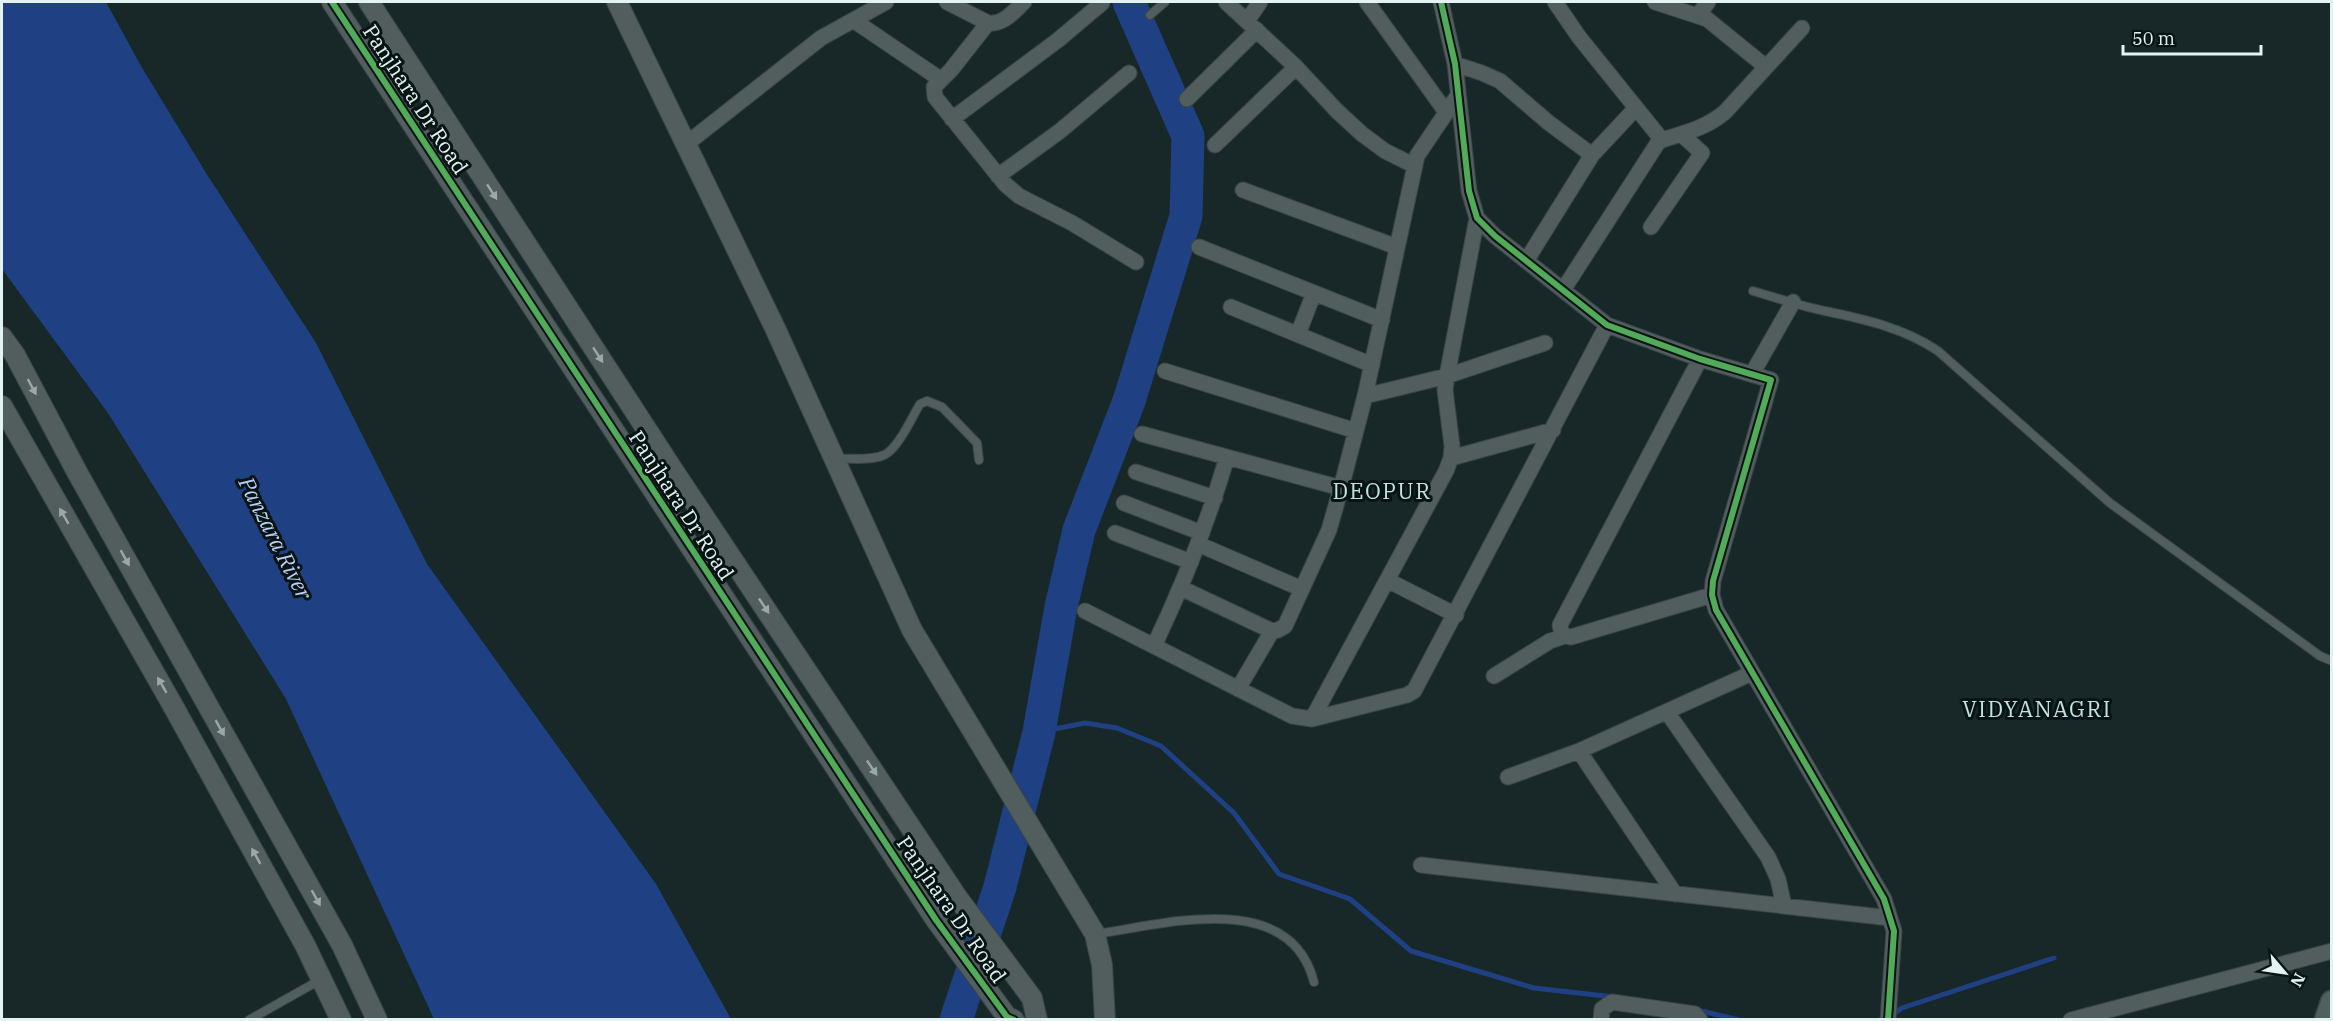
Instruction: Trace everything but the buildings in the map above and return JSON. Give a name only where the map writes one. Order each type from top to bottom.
[{"type":"main road","points":[[2326,1020],[2331,1002]]},
{"type":"street","name":"Panjhara Dr Road","points":[[332,2],[936,920],[1011,1018]]},
{"type":"street","name":"Panjhara Dr Road","points":[[369,2],[671,467],[957,897],[1032,998],[1037,1020]]},
{"type":"street","points":[[616,2],[775,328],[912,630],[1095,934],[1102,965],[1105,1020]]},
{"type":"street","points":[[685,145],[821,38],[886,2]]},
{"type":"street","points":[[947,2],[996,24],[1006,19],[1024,2]]},
{"type":"street","points":[[1226,2],[1296,67],[1362,134],[1385,151],[1415,166]]},
{"type":"street","points":[[1187,99],[1252,26],[1260,2]]},
{"type":"street","points":[[1367,2],[1446,112]]},
{"type":"street","points":[[1442,2],[1455,64],[1469,191],[1477,218],[1495,237],[1607,325],[1700,359],[1771,380],[1713,581],[1712,595],[1716,610],[1884,899],[1894,931],[1889,1013]]},
{"type":"street","points":[[1555,2],[1579,38],[1658,135],[1659,141]]},
{"type":"street","points":[[1655,2],[1698,15],[1720,28],[1766,67]]},
{"type":"street","points":[[1698,15],[1708,2]]},
{"type":"street","points":[[952,119],[1058,40],[1102,3]]},
{"type":"street","points":[[853,20],[940,80]]},
{"type":"street","points":[[988,22],[951,70],[934,87],[933,92],[998,176],[1019,196],[1136,262]]},
{"type":"street","points":[[1563,290],[1659,141],[1697,130],[1713,122],[1725,112],[1802,28]]},
{"type":"street","points":[[1455,64],[1500,81],[1549,123],[1592,155]]},
{"type":"street","points":[[1215,145],[1296,67]]},
{"type":"street","points":[[998,176],[1060,131],[1129,73]]},
{"type":"street","points":[[1181,588],[1272,631],[1285,626],[1329,530],[1341,488],[1365,396],[1417,156],[1458,95]]},
{"type":"street","points":[[1526,261],[1592,155],[1636,108]]},
{"type":"street","points":[[1651,228],[1702,153],[1681,134]]},
{"type":"street","points":[[1243,190],[1397,247]]},
{"type":"street","points":[[1312,719],[1451,458],[1452,446],[1445,390],[1446,376],[1477,218]]},
{"type":"street","points":[[1199,247],[1382,320]]},
{"type":"street","points":[[1298,334],[1314,293]]},
{"type":"street","points":[[1752,374],[1793,302]]},
{"type":"street","points":[[1231,307],[1372,365]]},
{"type":"street","points":[[1085,611],[1292,716],[1312,719],[1407,695],[1414,691],[1456,615],[1607,325]]},
{"type":"street","points":[[2,337],[15,355],[77,472],[342,945],[377,1020]]},
{"type":"street","points":[[1365,396],[1446,376],[1545,343]]},
{"type":"street","points":[[1565,636],[1561,632],[1560,625],[1700,359]]},
{"type":"street","points":[[1165,371],[1356,431]]},
{"type":"street","points":[[2,406],[172,704],[305,945],[341,1020]]},
{"type":"street","points":[[1451,458],[1553,430]]},
{"type":"street","points":[[1142,434],[1341,488]]},
{"type":"street","points":[[1154,646],[1181,588],[1215,498],[1227,457]]},
{"type":"street","points":[[1136,472],[1215,498]]},
{"type":"street","points":[[1124,503],[1302,589]]},
{"type":"street","points":[[1114,533],[1191,562]]},
{"type":"street","points":[[1388,580],[1456,615]]},
{"type":"street","points":[[1494,676],[1550,641],[1565,636],[1571,637],[1712,595]]},
{"type":"street","points":[[1238,689],[1272,631]]},
{"type":"street","points":[[1508,777],[1579,752],[1752,673]]},
{"type":"street","points":[[1667,711],[1768,857],[1778,879],[1784,906]]},
{"type":"street","points":[[1579,752],[1674,894]]},
{"type":"street","points":[[1422,865],[1890,918]]},
{"type":"street","points":[[2071,1020],[2331,951]]},
{"type":"street","points":[[1601,1020],[1602,1009],[1612,1002],[1695,1014],[1700,1020]]},
{"type":"lane","points":[[1150,15],[1165,2]]},
{"type":"lane","points":[[1753,291],[1861,318],[1908,334],[1933,347],[2110,503],[2320,656],[2331,661]]},
{"type":"lane","points":[[834,459],[875,458],[886,455],[894,447],[920,404],[927,400],[942,407],[976,443],[979,460]]},
{"type":"lane","points":[[1095,934],[1208,919],[1239,920],[1266,925],[1283,934],[1298,948],[1310,966],[1314,982]]},
{"type":"lane","points":[[249,1020],[322,979]]},
{"type":"water","name":"Panzara River","points":[[2,2],[106,2],[141,66],[206,173],[316,343],[427,564],[656,884],[731,1019],[434,1019],[286,699],[108,413],[2,269]]},
{"type":"waterway","points":[[956,1020],[1000,887],[1039,732],[1061,607],[1079,530],[1129,401],[1186,216],[1188,136],[1129,2]]},
{"type":"waterway","points":[[1039,732],[1085,723],[1117,728],[1161,746],[1234,813],[1279,874],[1350,899],[1411,951],[1534,988],[1614,997]]},
{"type":"waterway","points":[[1892,1015],[1902,1008],[2054,958]]},
{"type":"waterway","points":[[1697,1010],[1739,1020]]},
{"type":"cycle path","points":[[332,2],[936,920],[1007,1017],[1014,1020]]},
{"type":"cycle path","points":[[1441,2],[1455,64],[1469,191],[1477,218],[1495,236],[1607,325],[1700,359],[1771,380],[1713,581],[1712,595],[1716,610],[1884,899],[1894,931],[1888,1020]]},
{"type":"district","name":"DEOPUR","points":[[1382,490]]},
{"type":"district","name":"VIDYANAGRI","points":[[2037,708]]}]
